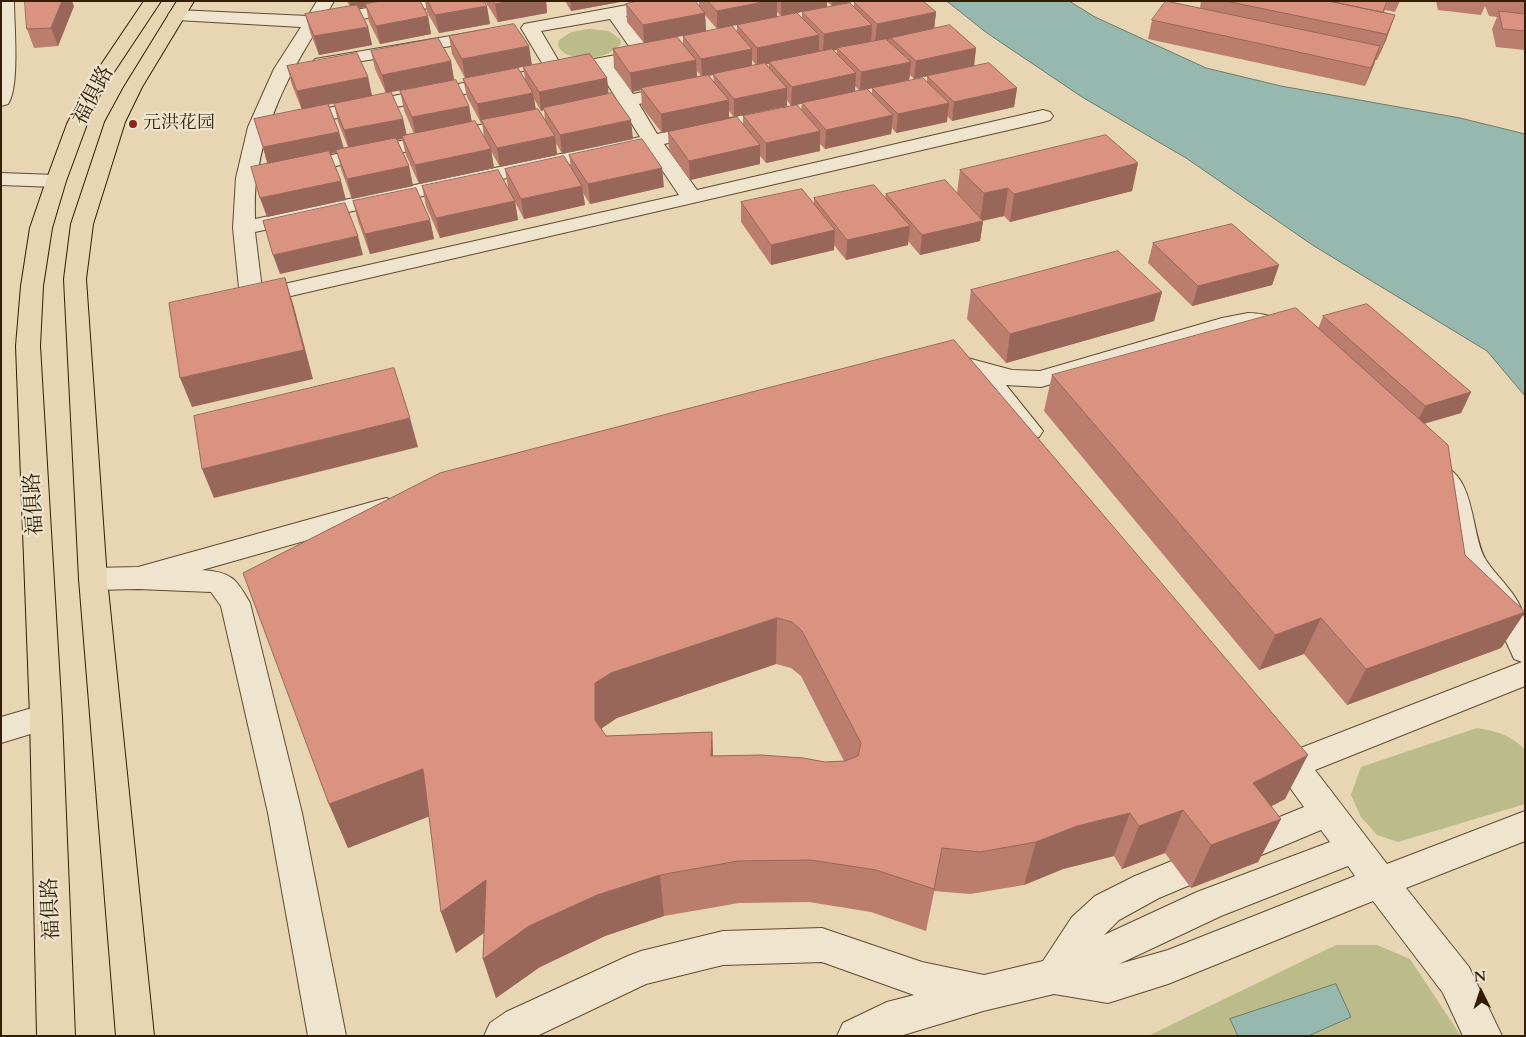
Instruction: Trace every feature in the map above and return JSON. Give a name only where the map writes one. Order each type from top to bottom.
[{"type":"main road","name":"福俱路","points":[[56,1036],[46,717],[28,346],[32,286],[41,228],[77,124],[94,88],[153,1]]},
{"type":"main road","name":"福俱路","points":[[134,1036],[93,579],[75,279],[82,224],[115,122],[133,87],[181,8]]},
{"type":"street","points":[[1,100],[5,83],[5,1]]},
{"type":"street","points":[[326,1],[283,69],[258,127],[246,178],[244,228],[252,298],[1043,116]]},
{"type":"street","points":[[181,8],[314,22],[441,1]]},
{"type":"street","points":[[283,69],[530,28],[564,15],[615,13],[679,1]]},
{"type":"street","points":[[615,13],[645,55]]},
{"type":"street","points":[[530,28],[556,71]]},
{"type":"street","points":[[258,127],[664,52]]},
{"type":"street","points":[[604,63],[652,141],[692,198]]},
{"type":"street","points":[[569,113],[695,87]]},
{"type":"street","points":[[244,228],[796,110]]},
{"type":"street","points":[[246,178],[540,119]]},
{"type":"street","points":[[1,179],[56,181]]},
{"type":"street","points":[[932,363],[960,364],[1011,378],[1041,379],[1230,323],[1254,319],[1273,325],[1303,350]]},
{"type":"street","points":[[960,364],[990,381],[1046,451]]},
{"type":"street","points":[[1427,459],[1452,491],[1458,507],[1467,549],[1473,564],[1502,600],[1525,651]]},
{"type":"street","points":[[138,578],[406,502]]},
{"type":"street","points":[[93,579],[138,578],[219,582],[235,603],[285,813],[323,1010],[326,1035]]},
{"type":"street","points":[[1292,765],[1525,673]]},
{"type":"street","points":[[1,730],[46,717]]},
{"type":"street","points":[[1259,721],[1456,980],[1483,1036]]},
{"type":"street","points":[[1054,976],[1085,929],[1107,908],[1147,887],[1328,812]]},
{"type":"street","points":[[1054,976],[1108,985],[1168,967],[1525,826]]},
{"type":"street","points":[[856,1036],[887,1021],[984,993],[1054,976],[1209,904],[1354,848]]},
{"type":"street","points":[[503,1036],[519,1025],[641,968],[723,948],[822,945],[922,980],[984,993]]},
{"type":"green space","points":[[589,29],[609,31],[620,39],[621,43],[616,49],[608,53],[588,58],[569,56],[558,45],[559,40],[571,32]]},
{"type":"green space","points":[[1477,728],[1503,734],[1525,750],[1525,804],[1398,842],[1377,835],[1361,817],[1351,795],[1361,767]]},
{"type":"green space","points":[[1336,945],[1377,945],[1410,959],[1461,1036],[1148,1036]]},
{"type":"water","points":[[947,1],[1069,1],[1095,17],[1206,68],[1281,86],[1460,118],[1525,134],[1525,396],[1487,351],[1314,246],[1186,158],[1082,97],[987,33]]},
{"type":"water","points":[[1336,984],[1351,1017],[1308,1036],[1238,1036],[1230,1019]]},
{"type":"building","points":[[25,1],[62,1],[51,28],[27,29]]},
{"type":"building","points":[[382,1],[420,1],[428,16],[376,26],[365,4]]},
{"type":"building","points":[[428,1],[484,1],[487,6],[435,15]]},
{"type":"building","points":[[493,1],[512,1],[495,4]]},
{"type":"building","points":[[638,1],[695,1],[705,13],[643,25],[626,4]]},
{"type":"building","points":[[708,1],[768,1],[717,11]]},
{"type":"building","points":[[923,1],[936,12],[877,24],[854,2]]},
{"type":"building","points":[[1166,1],[1380,46],[1371,68],[1152,20]]},
{"type":"building","points":[[1226,1],[1329,1],[1395,15],[1387,34]]},
{"type":"building","points":[[1329,1],[1387,1],[1383,12]]},
{"type":"building","points":[[850,3],[872,25],[824,34],[802,12]]},
{"type":"building","points":[[357,5],[368,27],[314,36],[305,14]]},
{"type":"building","points":[[1499,11],[1525,14],[1525,31],[1503,29]]},
{"type":"building","points":[[797,13],[819,35],[757,48],[737,25]]},
{"type":"building","points":[[514,24],[529,46],[462,59],[449,36]]},
{"type":"building","points":[[950,25],[976,48],[916,61],[891,38]]},
{"type":"building","points":[[732,26],[752,49],[701,59],[683,36]]},
{"type":"building","points":[[677,37],[696,60],[630,73],[613,49]]},
{"type":"building","points":[[438,38],[451,61],[382,75],[371,51]]},
{"type":"building","points":[[886,39],[911,62],[861,72],[837,48]]},
{"type":"building","points":[[832,49],[856,73],[792,87],[769,62]]},
{"type":"building","points":[[357,53],[368,77],[297,91],[287,66]]},
{"type":"building","points":[[590,54],[607,78],[539,92],[523,67]]},
{"type":"building","points":[[765,63],[787,88],[734,99],[713,74]]},
{"type":"building","points":[[989,63],[1017,88],[954,102],[927,76]]},
{"type":"building","points":[[518,68],[533,93],[477,104],[463,79]]},
{"type":"building","points":[[708,75],[729,100],[661,114],[641,88]]},
{"type":"building","points":[[923,78],[949,103],[898,114],[872,88]]},
{"type":"building","points":[[456,80],[469,106],[412,117],[400,91]]},
{"type":"building","points":[[867,89],[893,115],[826,130],[802,103]]},
{"type":"building","points":[[391,92],[403,119],[344,130],[334,104]]},
{"type":"building","points":[[612,93],[631,120],[560,135],[543,108]]},
{"type":"building","points":[[328,104],[339,132],[263,147],[254,119]]},
{"type":"building","points":[[797,105],[820,131],[766,143],[743,116]]},
{"type":"building","points":[[538,109],[555,136],[497,148],[481,120]]},
{"type":"building","points":[[737,117],[760,145],[689,161],[668,132]]},
{"type":"building","points":[[475,121],[491,149],[415,165],[402,136]]},
{"type":"building","points":[[1106,135],[1138,163],[1014,194],[1008,188],[984,193],[960,170]]},
{"type":"building","points":[[396,138],[409,166],[347,179],[336,150]]},
{"type":"building","points":[[642,139],[662,168],[588,184],[569,155]]},
{"type":"building","points":[[329,151],[341,181],[260,198],[251,167]]},
{"type":"building","points":[[564,156],[582,186],[521,199],[505,169]]},
{"type":"building","points":[[498,170],[515,201],[436,218],[422,186]]},
{"type":"building","points":[[945,180],[983,221],[922,235],[886,194]]},
{"type":"building","points":[[874,185],[910,226],[847,240],[814,198]]},
{"type":"building","points":[[416,188],[430,220],[365,234],[353,201]]},
{"type":"building","points":[[802,189],[835,230],[771,245],[741,202]]},
{"type":"building","points":[[345,203],[358,236],[273,255],[263,221]]},
{"type":"building","points":[[1232,224],[1279,265],[1198,286],[1153,243]]},
{"type":"building","points":[[1118,251],[1162,292],[1010,334],[971,290]]},
{"type":"building","points":[[285,278],[304,350],[180,378],[169,303]]},
{"type":"building","points":[[1367,304],[1471,392],[1425,406],[1323,316]]},
{"type":"building","points":[[1296,308],[1448,445],[1465,555],[1525,612],[1366,669],[1321,618],[1275,635],[1052,375]]},
{"type":"building","points":[[954,340],[1308,755],[1253,783],[1281,819],[1211,845],[1183,810],[1139,826],[1130,813],[1077,826],[1036,842],[980,852],[942,848],[934,889],[876,870],[811,860],[738,861],[660,875],[597,895],[529,926],[483,959],[486,880],[441,912],[423,769],[329,804],[243,573],[440,473]],"holes":[[[777,618],[792,622],[802,631],[861,743],[858,756],[845,761],[825,762],[803,758],[761,755],[711,756],[712,732],[606,736],[595,720],[595,683],[611,673]]]},
{"type":"building","points":[[394,368],[410,418],[202,469],[194,416]]},
{"type":"place","name":"元洪花园","points":[[133,124]]}]
